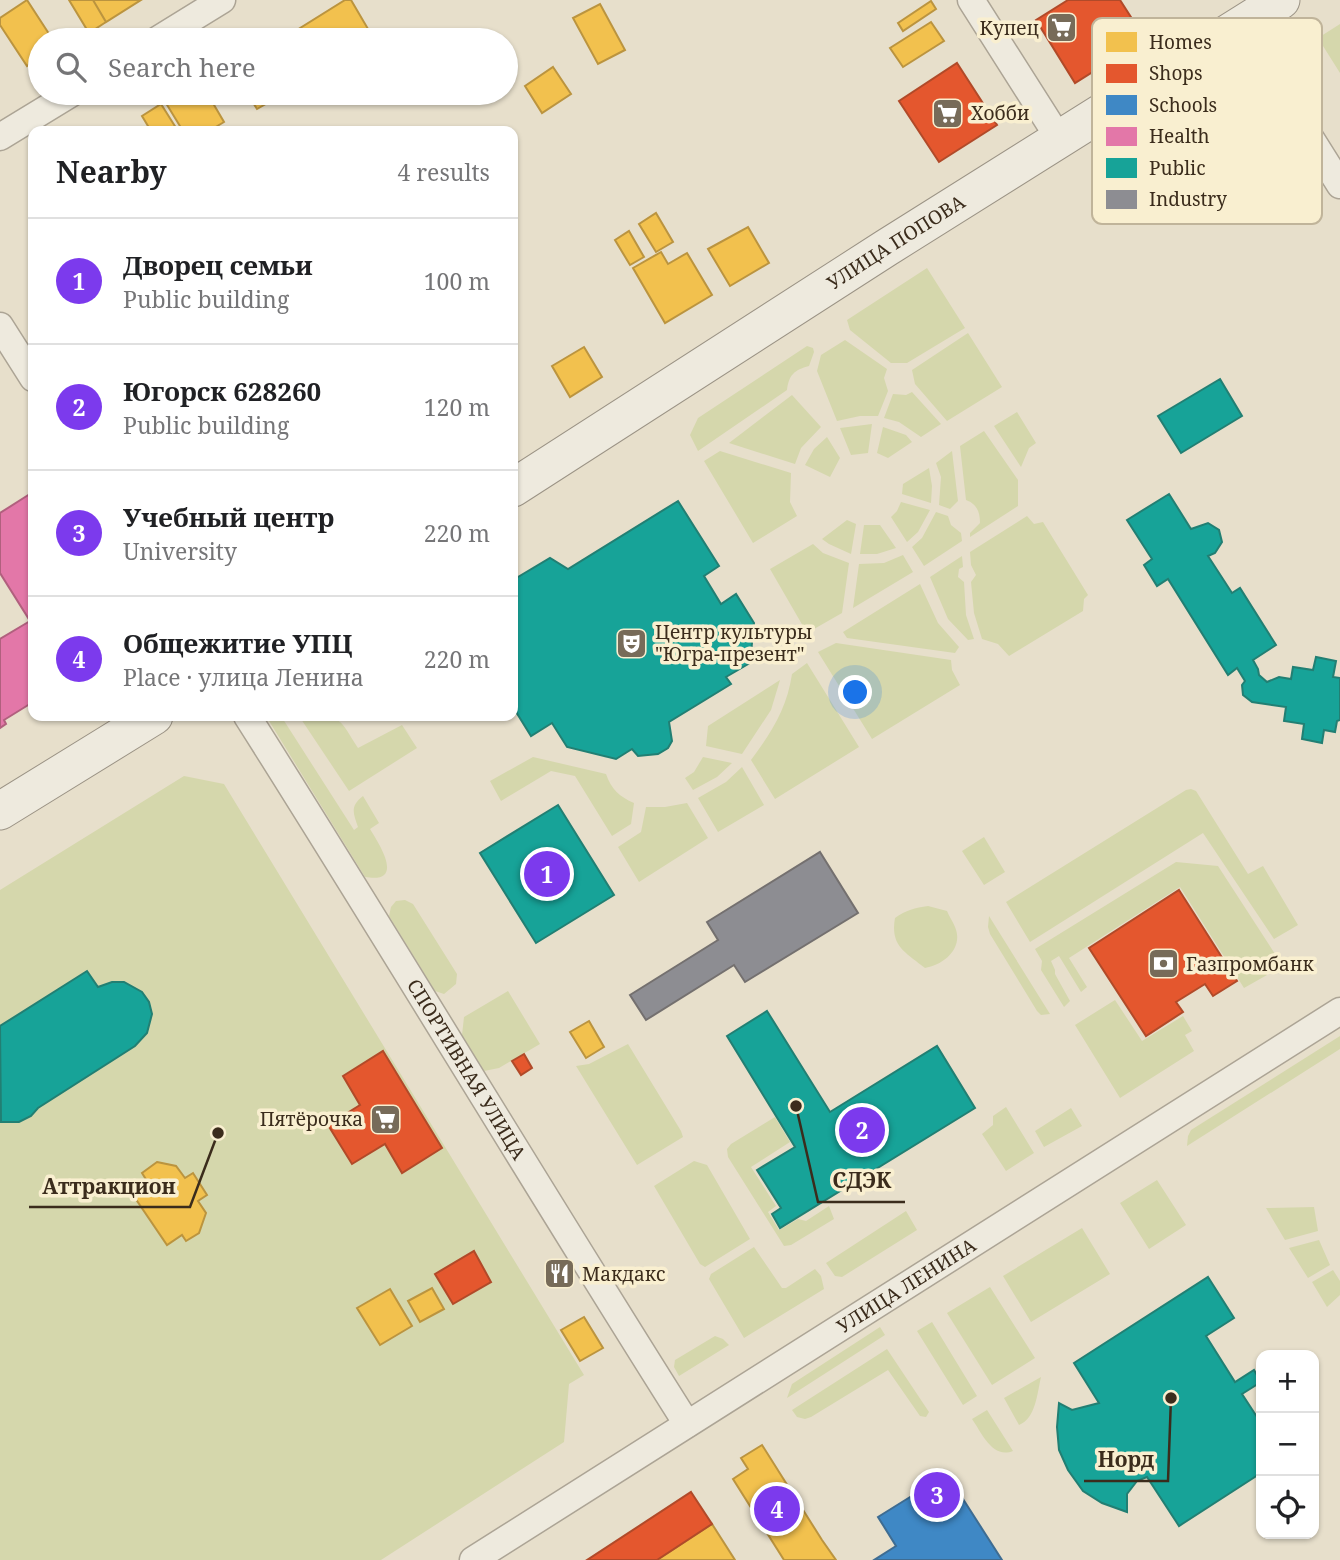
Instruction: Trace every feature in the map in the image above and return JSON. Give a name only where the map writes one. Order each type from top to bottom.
[{"type":"street","points":[[176,28],[222,0]]},
{"type":"street","points":[[971,0],[1060,140]]},
{"type":"street","name":"УЛИЦА ПОПОВА","points":[[1253,18],[1281,0]]},
{"type":"street","points":[[0,137],[52,105]]},
{"type":"street","name":"УЛИЦА ПОПОВА","points":[[518,485],[1092,120]]},
{"type":"street","points":[[1322,156],[1340,185]]},
{"type":"street","points":[[0,326],[28,370]]},
{"type":"street","points":[[0,811],[146,721]]},
{"type":"street","name":"СПОРТИВНАЯ УЛИЦА","points":[[250,721],[687,1424]]},
{"type":"street","name":"УЛИЦА ЛЕНИНА","points":[[473,1560],[1340,1011]]},
{"type":"green space","points":[[1340,24],[1340,73],[1322,44],[1322,35]]},
{"type":"green space","points":[[927,268],[965,328],[907,363],[891,363],[850,330],[847,320]]},
{"type":"green space","points":[[968,333],[1002,387],[947,421],[915,384],[912,370]]},
{"type":"green space","points":[[845,340],[887,369],[884,378],[888,391],[878,416],[860,416],[837,421],[817,371],[821,355]]},
{"type":"green space","points":[[807,346],[813,348],[814,352],[809,366],[793,374],[787,390],[698,451],[690,435],[698,418]]},
{"type":"green space","points":[[912,392],[941,424],[921,437],[899,422],[884,418],[893,394],[906,395]]},
{"type":"green space","points":[[792,395],[821,427],[801,448],[795,464],[729,443]]},
{"type":"green space","points":[[1017,412],[1036,443],[1029,448],[1021,467],[994,426]]},
{"type":"green space","points":[[872,424],[868,453],[851,455],[840,428]]},
{"type":"green space","points":[[883,427],[906,435],[912,442],[888,458],[877,453]]},
{"type":"green space","points":[[984,431],[1018,480],[1018,506],[970,537],[980,519],[975,506],[966,500],[960,446]]},
{"type":"green space","points":[[827,437],[840,458],[830,477],[805,465],[814,449]]},
{"type":"green space","points":[[720,451],[791,473],[790,502],[797,516],[753,543],[704,461]]},
{"type":"green space","points":[[952,451],[958,501],[950,509],[939,505],[941,477],[936,463]]},
{"type":"green space","points":[[929,468],[931,503],[902,494],[903,484]]},
{"type":"green space","points":[[901,502],[930,510],[918,532],[907,542],[891,517]]},
{"type":"green space","points":[[936,512],[948,516],[951,525],[961,533],[962,541],[924,566],[912,547],[922,538]]},
{"type":"green space","points":[[1027,516],[1034,524],[1043,522],[1088,595],[1084,599],[1083,611],[1009,656],[998,644],[982,639],[974,613],[971,582],[976,575],[971,565],[970,552]]},
{"type":"green space","points":[[847,520],[856,524],[851,554],[822,539]]},
{"type":"green space","points":[[864,525],[880,525],[896,548],[877,554],[860,554]]},
{"type":"green space","points":[[813,544],[823,553],[849,563],[842,613],[807,633],[770,569]]},
{"type":"green space","points":[[903,555],[913,572],[853,608],[859,564],[884,563]]},
{"type":"green space","points":[[962,556],[963,567],[959,569],[958,577],[964,582],[966,615],[974,639],[968,640],[948,619],[930,577]]},
{"type":"green space","points":[[920,584],[938,623],[959,647],[955,653],[847,638],[843,632]]},
{"type":"green space","points":[[836,643],[951,660],[952,670],[960,685],[872,739],[818,652]]},
{"type":"green space","points":[[807,663],[859,747],[775,799],[751,760],[778,719],[792,674]]},
{"type":"green space","points":[[780,680],[771,710],[742,754],[706,746],[708,726]]},
{"type":"green space","points":[[269,721],[284,721],[354,830],[358,827],[354,807],[363,796],[379,823],[370,829],[383,853],[387,869],[384,875],[377,878],[365,877]]},
{"type":"green space","points":[[302,721],[339,721],[358,748],[402,725],[417,748],[349,791]]},
{"type":"green space","points":[[533,757],[606,774],[617,792],[634,803],[631,824],[612,836],[575,776],[551,771],[501,801],[490,781]]},
{"type":"green space","points":[[703,757],[732,763],[717,777],[693,790],[685,778],[694,772]]},
{"type":"green space","points":[[742,767],[764,805],[718,832],[698,798],[726,782]]},
{"type":"green space","points":[[184,776],[224,784],[584,1375],[569,1384],[564,1442],[381,1560],[0,1560],[0,890]]},
{"type":"green space","points":[[1191,789],[1196,791],[1248,874],[1263,866],[1298,925],[1274,939],[1203,833],[1030,942],[1006,902]]},
{"type":"green space","points":[[687,803],[708,838],[639,882],[618,847],[641,832],[646,807]]},
{"type":"green space","points":[[984,837],[1005,872],[984,885],[962,851]]},
{"type":"green space","points":[[1176,862],[1218,866],[1275,954],[1260,964],[1267,975],[1244,988],[1180,887],[1069,958],[1087,987],[1081,992],[1059,956],[1051,961],[1070,1001],[1064,1007],[1041,970],[1042,961],[1035,949]]},
{"type":"green space","points":[[405,900],[413,904],[457,974],[456,984],[444,994],[435,991],[389,916],[396,901]]},
{"type":"green space","points":[[928,906],[947,911],[955,927],[957,942],[945,959],[925,968],[901,948],[894,928],[895,918],[899,915]]},
{"type":"green space","points":[[989,916],[1050,1014],[1041,1015],[1037,1011],[990,934]]},
{"type":"green space","points":[[508,991],[540,1044],[499,1068],[484,1071],[462,1035],[464,1017]]},
{"type":"green space","points":[[1115,1000],[1142,1041],[1183,1016],[1192,1031],[1185,1035],[1194,1051],[1120,1098],[1075,1025]]},
{"type":"green space","points":[[1340,1036],[1340,1049],[1187,1146],[1191,1130]]},
{"type":"green space","points":[[628,1044],[683,1137],[637,1165],[576,1066],[589,1064]]},
{"type":"green space","points":[[1006,1107],[1034,1153],[1006,1171],[982,1134],[993,1125],[993,1116]]},
{"type":"green space","points":[[1071,1108],[1082,1126],[1044,1147],[1035,1131]]},
{"type":"green space","points":[[775,1117],[790,1142],[751,1167],[776,1206],[768,1212],[779,1230],[798,1219],[806,1221],[829,1206],[834,1219],[791,1245],[784,1246],[728,1157],[727,1149]]},
{"type":"green space","points":[[694,1161],[707,1165],[750,1239],[705,1267],[700,1264],[654,1186]]},
{"type":"green space","points":[[1157,1180],[1186,1225],[1149,1249],[1120,1203]]},
{"type":"green space","points":[[1314,1207],[1318,1231],[1285,1240],[1266,1208]]},
{"type":"green space","points":[[906,1211],[917,1230],[842,1277],[835,1276],[826,1263]]},
{"type":"green space","points":[[1082,1228],[1110,1274],[1031,1322],[1003,1276]]},
{"type":"green space","points":[[1319,1240],[1330,1265],[1308,1278],[1289,1248]]},
{"type":"green space","points":[[754,1247],[782,1288],[815,1269],[821,1276],[824,1289],[744,1338],[709,1279],[711,1274]]},
{"type":"green space","points":[[1333,1270],[1340,1281],[1340,1295],[1327,1307],[1312,1282]]},
{"type":"green space","points":[[990,1287],[1035,1358],[992,1385],[947,1313]]},
{"type":"green space","points":[[932,1322],[977,1396],[963,1405],[917,1331]]},
{"type":"green space","points":[[880,1327],[885,1335],[787,1398],[792,1384]]},
{"type":"green space","points":[[715,1336],[729,1345],[679,1376],[674,1367],[675,1360]]},
{"type":"green space","points":[[887,1349],[929,1412],[926,1417],[920,1416],[888,1370],[811,1417],[797,1417],[792,1410]]},
{"type":"green space","points":[[1041,1377],[1032,1411],[1025,1422],[1019,1425],[1004,1398]]},
{"type":"green space","points":[[987,1410],[1013,1451],[993,1448],[972,1419]]},
{"type":"building: Homes","points":[[27,0],[45,28],[28,28],[27,66],[0,25],[0,18]]},
{"type":"building: Homes","points":[[69,0],[93,0],[106,22],[97,28],[86,28]]},
{"type":"building: Homes","points":[[93,0],[141,0],[106,22]]},
{"type":"building: Homes","points":[[345,0],[351,0],[367,28],[300,28]]},
{"type":"building: Homes","points":[[931,1],[936,9],[903,31],[898,23]]},
{"type":"building: Homes","points":[[600,4],[625,50],[598,64],[573,18]]},
{"type":"building: Homes","points":[[931,22],[944,41],[903,67],[890,48]]},
{"type":"building: Homes","points":[[553,67],[571,94],[542,113],[525,86]]},
{"type":"building: Homes","points":[[162,105],[175,126],[148,126],[142,116]]},
{"type":"building: Homes","points":[[167,105],[214,105],[224,122],[217,126],[180,126]]},
{"type":"building: Homes","points":[[656,213],[673,242],[656,252],[639,224]]},
{"type":"building: Homes","points":[[748,227],[769,263],[730,286],[708,249]]},
{"type":"building: Homes","points":[[629,231],[644,257],[630,265],[615,240]]},
{"type":"building: Homes","points":[[661,252],[668,264],[687,253],[712,295],[665,323],[633,268]]},
{"type":"building: Homes","points":[[584,347],[602,377],[570,397],[552,366]]},
{"type":"building: Homes","points":[[589,1021],[604,1047],[586,1058],[570,1032]]},
{"type":"building: Homes","points":[[157,1162],[176,1166],[185,1178],[193,1173],[207,1195],[198,1201],[206,1213],[199,1233],[186,1241],[182,1235],[167,1245],[131,1192],[147,1181],[142,1173]]},
{"type":"building: Homes","points":[[432,1288],[444,1309],[420,1322],[408,1301]]},
{"type":"building: Homes","points":[[390,1289],[412,1326],[380,1345],[357,1308]]},
{"type":"building: Homes","points":[[584,1317],[603,1348],[580,1361],[561,1330]]},
{"type":"building: Homes","points":[[762,1445],[836,1560],[784,1560],[733,1479],[748,1469],[741,1458]]},
{"type":"building: Homes","points":[[712,1524],[735,1560],[657,1560]]},
{"type":"building: Shops","points":[[1068,0],[1120,0],[1132,18],[1092,18],[1092,72],[1075,83],[1036,20]]},
{"type":"building: Shops","name":"Хобби","points":[[957,63],[997,125],[939,162],[899,101]]},
{"type":"building: Shops","name":"Газпромбанк","points":[[1179,890],[1237,981],[1213,996],[1205,984],[1176,1002],[1183,1012],[1146,1036],[1089,948]]},
{"type":"building: Shops","points":[[383,1051],[442,1148],[402,1173],[385,1144],[352,1164],[328,1125],[360,1105],[343,1076]]},
{"type":"building: Shops","points":[[524,1054],[532,1068],[521,1075],[512,1061]]},
{"type":"building: Shops","points":[[474,1251],[491,1282],[453,1304],[435,1274]]},
{"type":"building: Shops","name":"Макдакс","points":[[559,1262],[570,1279],[559,1286],[549,1269]]},
{"type":"building: Shops","points":[[691,1492],[712,1524],[657,1560],[587,1560]]},
{"type":"building: Schools","points":[[947,1474],[1002,1560],[874,1560],[896,1546],[878,1517]]},
{"type":"building: Health","points":[[28,495],[28,618],[0,573],[0,513]]},
{"type":"building: Health","points":[[28,622],[28,705],[4,720],[6,724],[0,728],[0,639]]},
{"type":"building: Public","points":[[1220,379],[1242,416],[1181,453],[1158,416]]},
{"type":"building: Public","points":[[1169,494],[1191,529],[1208,523],[1219,530],[1222,542],[1215,553],[1208,556],[1232,593],[1240,588],[1276,645],[1253,660],[1259,675],[1267,682],[1279,677],[1291,679],[1293,667],[1313,670],[1316,657],[1336,661],[1333,677],[1340,678],[1340,720],[1337,721],[1335,732],[1324,730],[1322,743],[1302,739],[1304,724],[1284,721],[1286,707],[1252,702],[1243,695],[1242,685],[1245,681],[1237,668],[1228,675],[1168,579],[1157,586],[1144,565],[1152,559],[1127,520]]},
{"type":"building: Public","name":"Центр культуры \"Югра-презент\"","points":[[678,501],[719,566],[704,576],[721,604],[736,594],[754,623],[750,663],[726,677],[731,684],[669,722],[672,741],[668,748],[658,754],[638,756],[632,749],[616,759],[567,747],[552,723],[531,736],[518,715],[518,577],[550,558],[568,569]]},
{"type":"building: Public","points":[[558,805],[614,895],[536,943],[480,853]]},
{"type":"building: Public","points":[[87,971],[98,987],[112,982],[124,982],[142,992],[149,1002],[152,1014],[147,1033],[135,1046],[38,1108],[31,1116],[19,1122],[1,1122],[0,1026]]},
{"type":"building: Public","points":[[767,1011],[830,1112],[937,1046],[975,1108],[780,1228],[772,1214],[781,1208],[757,1170],[795,1147],[727,1036]]},
{"type":"building: Public","points":[[1208,1277],[1234,1318],[1206,1336],[1235,1382],[1254,1370],[1256,1373],[1256,1385],[1242,1394],[1256,1415],[1256,1476],[1179,1526],[1147,1477],[1137,1481],[1127,1494],[1127,1512],[1102,1503],[1083,1491],[1068,1470],[1059,1450],[1059,1403],[1072,1410],[1099,1403],[1074,1363]]},
{"type":"building: Industry","points":[[820,852],[858,913],[745,982],[734,965],[646,1020],[630,995],[718,940],[707,922]]},
{"type":"place","name":"Купец","points":[[1062,28]]},
{"type":"place","name":"Хобби","points":[[948,113]]},
{"type":"place","name":"Центр культуры \"Югра-презент\"","points":[[632,643]]},
{"type":"place","name":"Дворец семьи","points":[[547,874]]},
{"type":"place","name":"Газпромбанк","points":[[1163,964]]},
{"type":"place","name":"СДЭК","points":[[796,1106]]},
{"type":"place","name":"Пятёрочка","points":[[386,1119]]},
{"type":"place","name":"Югорск 628260","points":[[862,1130]]},
{"type":"place","name":"Аттракцион","points":[[218,1133]]},
{"type":"place","name":"Макдакс","points":[[559,1274]]},
{"type":"place","name":"Норд","points":[[1171,1398]]},
{"type":"place","name":"Учебный центр","points":[[937,1495]]},
{"type":"place","name":"Общежитие УПЦ","points":[[777,1509]]}]
